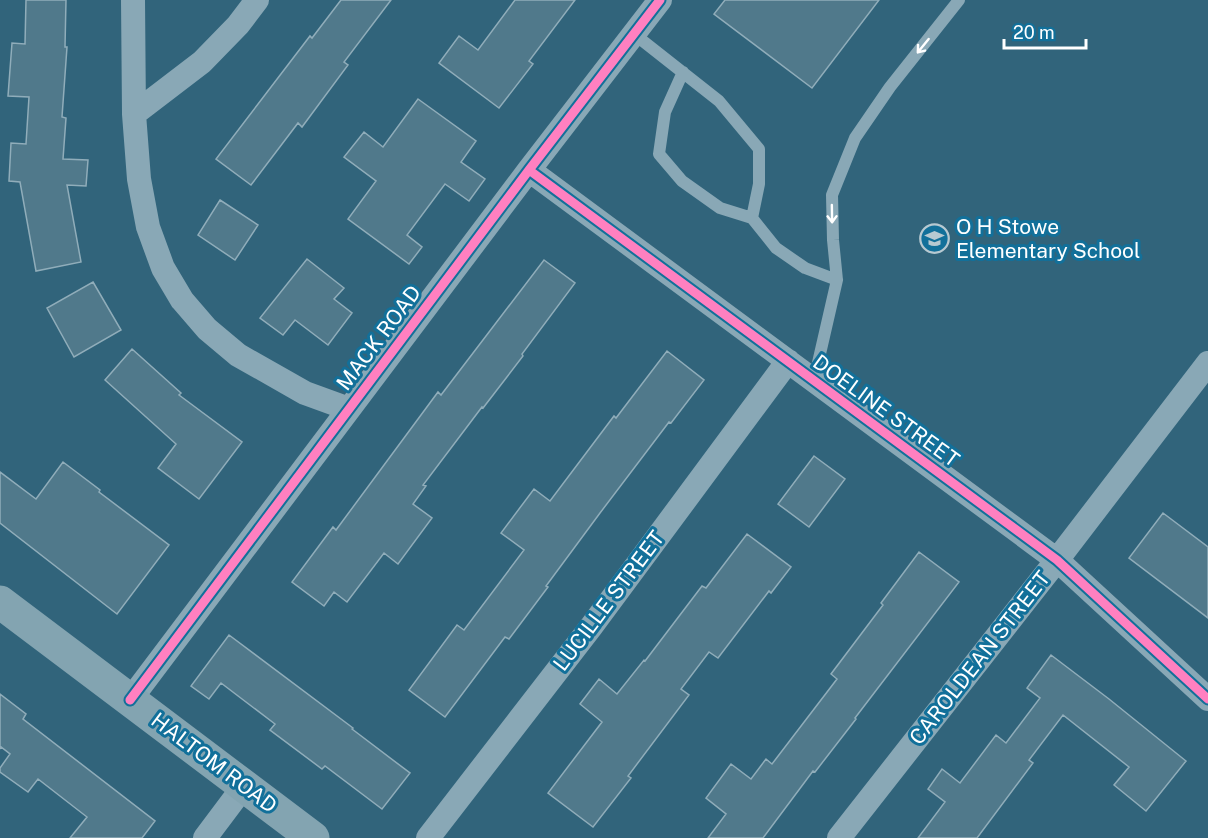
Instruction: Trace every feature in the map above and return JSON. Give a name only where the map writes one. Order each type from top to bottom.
[{"type":"main road","name":"HALTOM ROAD","points":[[0,602],[313,838]]},
{"type":"street","points":[[133,0],[134,114],[138,179],[148,227],[163,268],[182,300],[207,328],[238,355],[305,393],[349,409]]},
{"type":"street","points":[[134,114],[202,62],[238,25],[257,0]]},
{"type":"street","name":"MACK ROAD","points":[[130,700],[529,170],[660,0]]},
{"type":"street","name":"DOELINE STREET","points":[[529,170],[1057,560],[1208,699]]},
{"type":"street","name":"LUCILLE STREET","points":[[428,838],[591,627],[788,361]]},
{"type":"street","name":"CAROLDEAN STREET","points":[[839,838],[1208,363]]},
{"type":"street","points":[[205,838],[244,786]]},
{"type":"lane","points":[[814,380],[837,280],[832,195],[855,138],[890,87],[959,0]]},
{"type":"lane","points":[[634,34],[719,101],[759,149],[759,184],[752,218]]},
{"type":"lane","points":[[683,72],[665,112],[659,154],[682,181],[720,208],[752,218],[776,248],[806,268],[837,280]]},
{"type":"building","points":[[26,0],[66,0],[65,47],[67,47],[62,117],[66,118],[63,159],[88,160],[86,186],[67,185],[81,262],[36,271],[20,182],[9,181],[11,143],[26,144],[29,97],[8,96],[12,43],[25,44]]},
{"type":"building","points":[[341,0],[391,0],[344,62],[348,65],[302,127],[298,123],[251,185],[216,159],[310,36],[312,38]]},
{"type":"building","points":[[515,0],[575,0],[529,61],[533,64],[499,108],[439,63],[459,36],[478,50]]},
{"type":"building","points":[[725,0],[879,0],[812,88],[714,14]]},
{"type":"building","points":[[418,99],[476,141],[461,162],[485,179],[469,201],[445,184],[407,235],[422,247],[409,264],[348,219],[376,181],[344,157],[364,132],[383,147]]},
{"type":"building","points":[[220,200],[258,225],[235,260],[198,235]]},
{"type":"building","points":[[307,259],[344,288],[334,299],[352,313],[328,345],[295,320],[283,335],[260,318]]},
{"type":"building","points":[[544,260],[575,283],[522,354],[523,356],[423,485],[426,486],[413,504],[432,518],[398,564],[384,553],[347,602],[334,592],[324,606],[292,582],[333,527],[336,530],[438,392],[441,395]]},
{"type":"building","points":[[93,282],[121,330],[74,357],[47,308]]},
{"type":"building","points":[[132,349],[181,393],[179,395],[242,442],[199,499],[158,468],[176,444],[105,380]]},
{"type":"building","points":[[667,351],[704,380],[600,513],[509,639],[505,637],[445,717],[409,690],[457,625],[464,630],[524,550],[501,533],[534,489],[550,501],[614,416],[616,418]]},
{"type":"building","points":[[814,456],[845,479],[809,527],[778,504]]},
{"type":"building","points":[[63,462],[169,545],[117,614],[0,523],[0,472],[36,499]]},
{"type":"building","points":[[1163,513],[1208,547],[1208,618],[1129,558]]},
{"type":"building","points":[[747,534],[791,567],[771,593],[769,591],[718,658],[709,652],[681,689],[689,695],[628,776],[631,778],[593,827],[548,793],[602,722],[580,704],[599,679],[617,694],[702,586],[706,588]]},
{"type":"building","points":[[919,552],[959,582],[763,838],[708,838],[726,814],[706,798],[731,764],[751,779],[766,759],[772,764],[837,679],[831,674],[883,605],[881,603]]},
{"type":"building","points":[[229,635],[410,773],[382,809],[325,766],[322,769],[270,730],[275,724],[221,683],[209,699],[191,686]]},
{"type":"building","points":[[1051,655],[1186,761],[1146,811],[1114,785],[1129,767],[1063,715],[1029,760],[1033,763],[977,838],[918,838],[945,802],[928,789],[942,769],[960,783],[996,735],[1006,743],[1040,698],[1027,688]]},
{"type":"building","points":[[0,694],[26,714],[23,719],[155,821],[142,838],[70,838],[87,817],[38,779],[28,792],[0,772],[0,768],[10,754],[1,747],[0,749]]},
{"type":"cycle path","points":[[130,700],[529,170],[660,0]]},
{"type":"cycle path","points":[[529,170],[1057,560],[1208,699]]},
{"type":"place","name":"O H Stowe Elementary School","points":[[935,239]]}]
